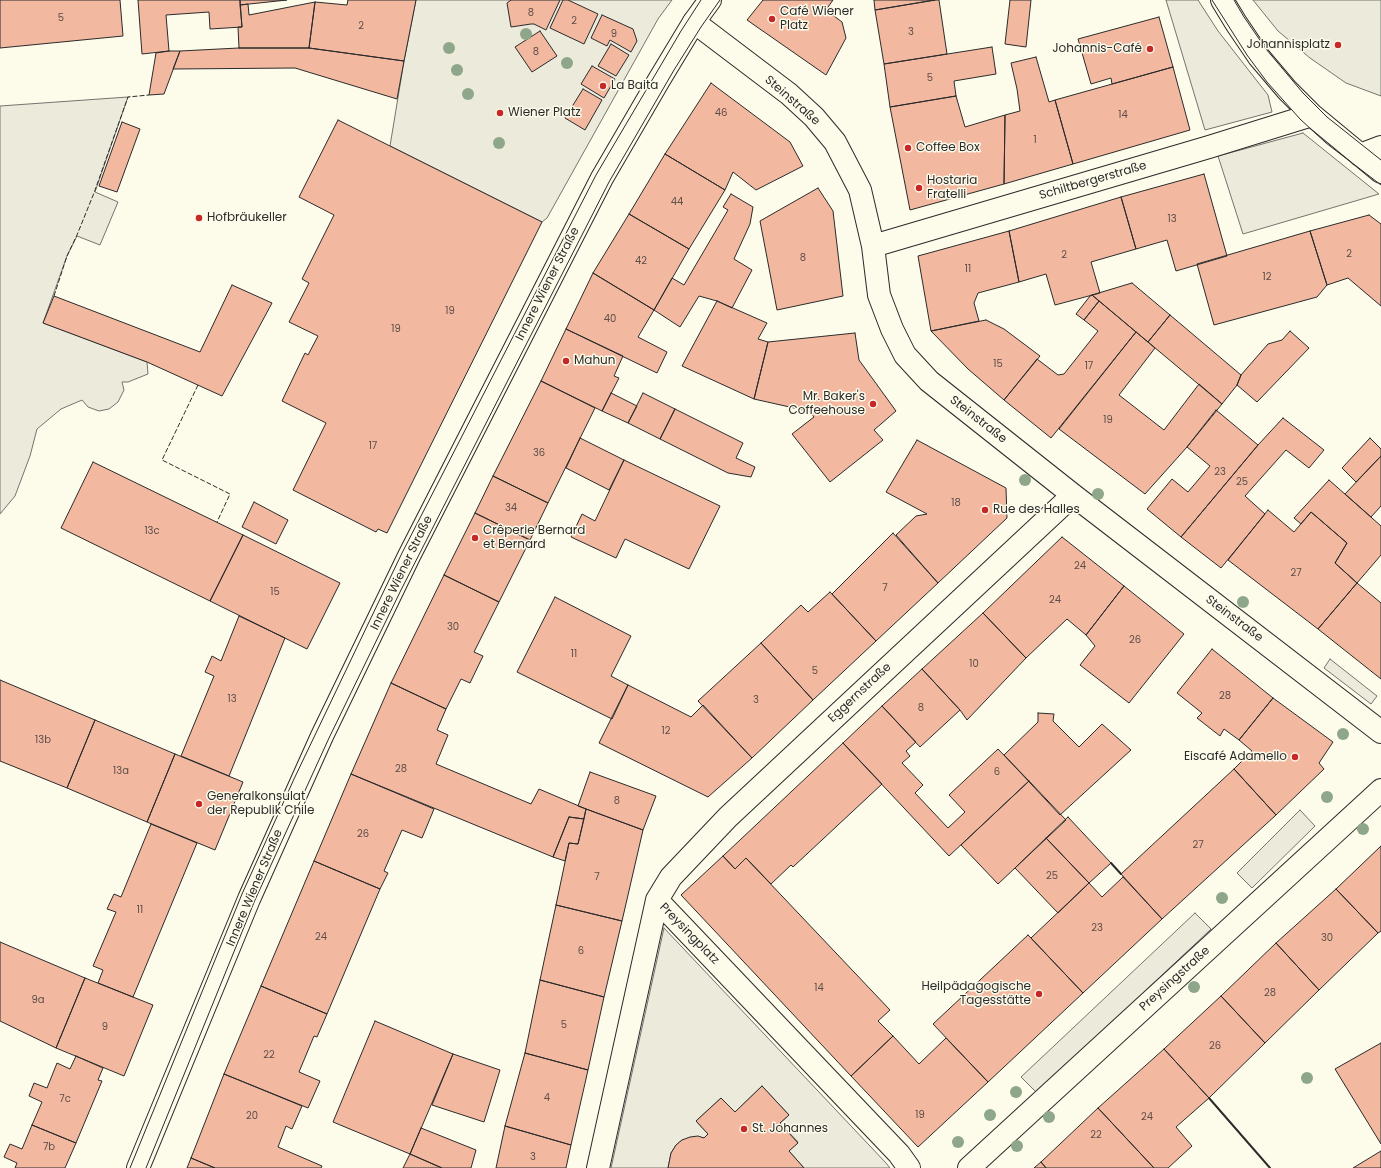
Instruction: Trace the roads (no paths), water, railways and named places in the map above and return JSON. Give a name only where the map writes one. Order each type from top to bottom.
[{"type":"street","name":"Innere Wiener Straße","points":[[138,1168],[252,892],[322,736],[409,556],[602,178],[694,22],[710,0]]},
{"type":"street","points":[[1222,0],[1259,57],[1287,90],[1312,115],[1381,172]]},
{"type":"street","name":"Steinstraße","points":[[694,22],[788,94],[814,117],[835,142],[860,190],[873,246],[879,295],[892,329],[905,355],[929,381],[1073,495],[1381,732]]},
{"type":"street","name":"Schiltbergerstraße","points":[[873,246],[1223,143],[1312,115]]},
{"type":"street","points":[[1360,155],[1381,147]]},
{"type":"street","name":"Eggernstraße","points":[[657,900],[671,877],[728,817],[1073,495]]},
{"type":"street","name":"Preysingstraße","points":[[969,1168],[1381,790]]},
{"type":"street","name":"Preysingplatz","points":[[598,1168],[657,900]]},
{"type":"street","name":"Preysingplatz","points":[[657,900],[899,1154],[909,1168]]},
{"type":"tram line","points":[[130,1168],[242,894],[294,779],[402,553],[596,175],[681,31],[701,0]]},
{"type":"tram line","points":[[146,1168],[255,900],[329,738],[401,590],[609,182],[674,70],[720,0]]},
{"type":"tram line","points":[[1212,0],[1247,55],[1267,82],[1300,119],[1326,143],[1381,185]]},
{"type":"tram line","points":[[1234,0],[1266,49],[1303,93],[1327,117],[1381,160]]},
{"type":"place","name":"Café Wiener Platz","points":[[772,19]]},
{"type":"place","name":"Johannisplatz","points":[[1338,45]]},
{"type":"place","name":"Johannis-Café","points":[[1150,49]]},
{"type":"place","name":"La Baita","points":[[603,86]]},
{"type":"place","name":"Wiener Platz","points":[[500,113]]},
{"type":"place","name":"Coffee Box","points":[[908,148]]},
{"type":"place","name":"Hostaria Fratelli","points":[[919,188]]},
{"type":"place","name":"Hofbräukeller","points":[[199,218]]},
{"type":"place","name":"Mahun","points":[[566,361]]},
{"type":"place","name":"Mr. Baker's Coffeehouse","points":[[873,404]]},
{"type":"place","name":"Rue des Halles","points":[[985,510]]},
{"type":"place","name":"Crêperie Bernard et Bernard","points":[[475,538]]},
{"type":"place","name":"Eiscafé Adamello","points":[[1295,757]]},
{"type":"place","name":"Generalkonsulat der Republik Chile","points":[[199,804]]},
{"type":"place","name":"Heilpädagogische Tagesstätte","points":[[1039,994]]},
{"type":"place","name":"St. Johannes","points":[[744,1129]]}]
